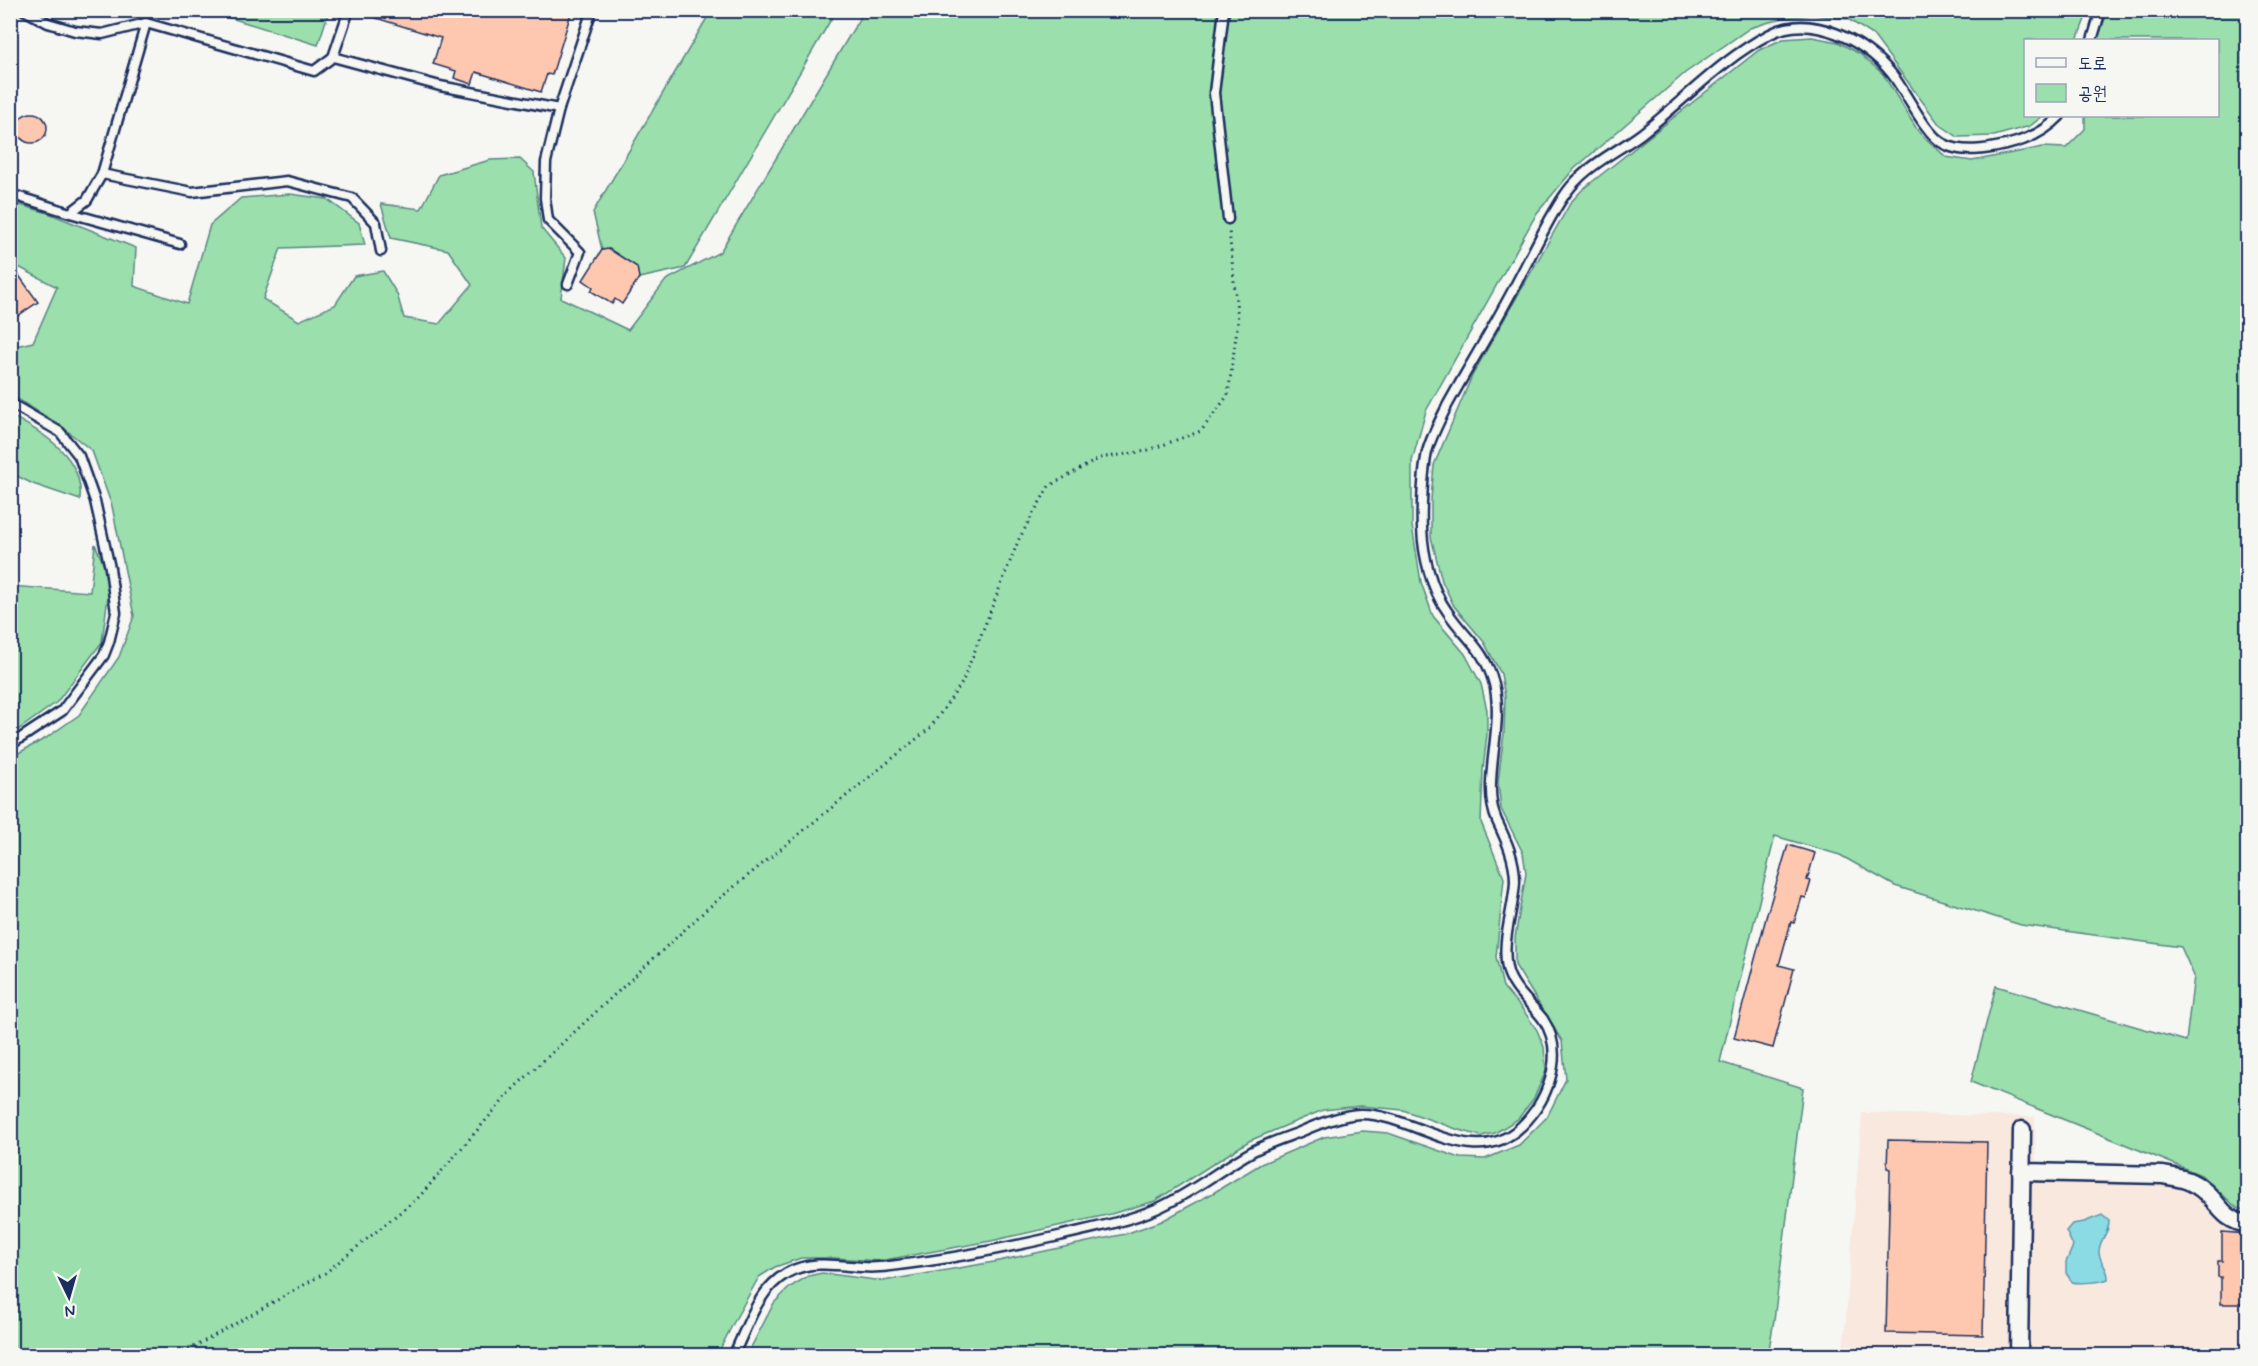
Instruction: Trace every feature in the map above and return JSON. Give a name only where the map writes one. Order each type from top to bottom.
[{"type":"street","points":[[2019,1356],[2022,1130]]},
{"type":"street","points":[[2021,1172],[2163,1175],[2184,1179],[2200,1187],[2234,1221],[2247,1224]]},
{"type":"lane","points":[[24,10],[48,23],[75,31],[102,34],[146,23],[314,71],[333,57],[349,10]]},
{"type":"lane","points":[[568,284],[580,252],[548,220],[545,198],[546,162],[559,109],[592,10]]},
{"type":"lane","points":[[1224,10],[1214,93],[1228,219]]},
{"type":"lane","points":[[2092,39],[2101,10]]},
{"type":"lane","points":[[70,213],[87,200],[102,174],[146,23]]},
{"type":"lane","points":[[733,1356],[764,1292],[781,1276],[800,1267],[819,1263],[867,1268],[892,1266],[993,1251],[1121,1222],[1161,1208],[1209,1181],[1254,1150],[1322,1122],[1361,1114],[1396,1120],[1460,1142],[1476,1144],[1499,1141],[1513,1134],[1540,1105],[1551,1080],[1554,1050],[1550,1032],[1541,1017],[1507,973],[1506,944],[1515,883],[1514,862],[1492,810],[1491,776],[1498,709],[1492,679],[1479,648],[1445,609],[1431,578],[1422,530],[1427,449],[1452,398],[1560,203],[1576,180],[1641,134],[1701,80],[1774,31],[1798,25],[1821,28],[1867,51],[1888,70],[1942,144],[1976,150],[2014,143],[2046,130],[2059,117]]},
{"type":"lane","points":[[333,57],[440,86],[559,109]]},
{"type":"lane","points":[[102,174],[192,192],[287,181],[352,198],[376,223],[381,251]]},
{"type":"lane","points":[[10,194],[180,244]]},
{"type":"lane","points":[[10,403],[60,432],[79,456],[95,501],[110,568],[116,613],[104,655],[62,711],[10,745]]},
{"type":"path","points":[[178,1356],[325,1273],[419,1197],[514,1088],[700,916],[930,728],[962,683],[1019,539],[1049,486],[1100,458],[1146,451],[1201,432],[1228,395],[1238,321],[1228,219]]},
{"type":"shaded area","points":[[1862,1113],[2035,1117],[2036,1180],[2163,1180],[2201,1194],[2216,1219],[2247,1226],[2247,1355],[1843,1356]]},
{"type":"green space","points":[[208,11],[329,11],[318,45]]},
{"type":"green space","points":[[711,11],[836,11],[685,268],[639,278],[636,267],[609,249],[602,250],[593,212]]},
{"type":"green space","points":[[864,11],[2088,11],[2077,39],[2024,39],[2024,117],[2042,117],[2030,126],[1994,136],[1958,137],[1939,124],[1873,35],[1848,19],[1813,15],[1783,18],[1750,28],[1685,73],[1573,170],[1537,213],[1426,411],[1412,461],[1412,526],[1421,582],[1433,616],[1465,654],[1481,684],[1487,710],[1487,734],[1481,822],[1504,878],[1496,957],[1503,987],[1537,1030],[1544,1047],[1546,1071],[1534,1098],[1518,1119],[1495,1133],[1481,1136],[1403,1110],[1361,1106],[1323,1110],[1249,1141],[1155,1201],[1111,1214],[991,1241],[879,1261],[801,1258],[775,1267],[759,1277],[717,1355],[11,1355],[11,757],[46,738],[79,715],[119,657],[134,616],[112,506],[92,451],[60,425],[11,395],[11,347],[33,342],[57,287],[11,263],[10,202],[48,213],[136,248],[134,286],[187,304],[210,225],[241,198],[290,194],[327,199],[359,223],[365,245],[281,248],[263,299],[299,321],[335,305],[354,276],[383,271],[397,294],[404,318],[439,324],[472,285],[448,250],[391,238],[381,204],[421,209],[439,175],[490,160],[520,159],[534,172],[541,228],[566,258],[561,298],[628,330],[666,280],[720,252]]},
{"type":"green space","points":[[2108,11],[2247,11],[2247,1211],[2237,1208],[2201,1175],[1971,1082],[1996,986],[2186,1041],[2194,976],[2181,947],[2021,925],[1895,886],[1840,855],[1775,836],[1720,1062],[1803,1088],[1768,1355],[747,1355],[774,1303],[790,1287],[808,1276],[822,1273],[883,1281],[994,1262],[1125,1234],[1162,1221],[1261,1164],[1324,1137],[1363,1131],[1388,1133],[1460,1158],[1485,1159],[1519,1145],[1547,1117],[1566,1079],[1562,1041],[1515,965],[1515,938],[1526,873],[1523,853],[1501,809],[1498,782],[1504,733],[1505,697],[1501,674],[1484,642],[1454,606],[1442,581],[1431,537],[1434,465],[1472,376],[1571,202],[1583,189],[1759,50],[1783,39],[1812,37],[1838,42],[1860,54],[1883,74],[1918,131],[1946,157],[1972,161],[2043,147],[2066,148],[2085,129],[2085,117],[2219,117],[2219,39],[2097,39]]},
{"type":"green space","points":[[10,415],[36,430],[69,459],[80,484],[80,500],[33,484],[11,473]]},
{"type":"green space","points":[[95,544],[108,575],[108,596],[102,642],[57,702],[11,735],[10,586],[90,592]]},
{"type":"water","points":[[2102,1215],[2109,1221],[2109,1225],[2100,1244],[2099,1253],[2108,1279],[2072,1282],[2066,1273],[2066,1262],[2073,1246],[2066,1231],[2072,1224]]},
{"type":"building","points":[[363,10],[572,10],[552,75],[547,74],[541,92],[476,72],[472,84],[454,78],[456,71],[433,64],[441,38],[363,14]]},
{"type":"building","points":[[32,113],[43,117],[47,128],[43,139],[32,143],[21,139],[17,128],[21,117]]},
{"type":"building","points":[[609,249],[637,267],[639,278],[622,304],[615,299],[612,304],[591,291],[593,287],[583,280],[602,250]]},
{"type":"building","points":[[10,263],[38,302],[10,321]]},
{"type":"building","points":[[1788,845],[1815,853],[1807,880],[1811,881],[1806,898],[1802,897],[1794,923],[1791,922],[1779,965],[1794,969],[1773,1048],[1734,1038]]},
{"type":"building","points":[[1888,1140],[1987,1142],[1983,1335],[1886,1333],[1890,1169],[1887,1168]]},
{"type":"building","points":[[2222,1232],[2247,1234],[2247,1304],[2221,1304],[2221,1277],[2218,1277],[2218,1261],[2222,1261]]}]
